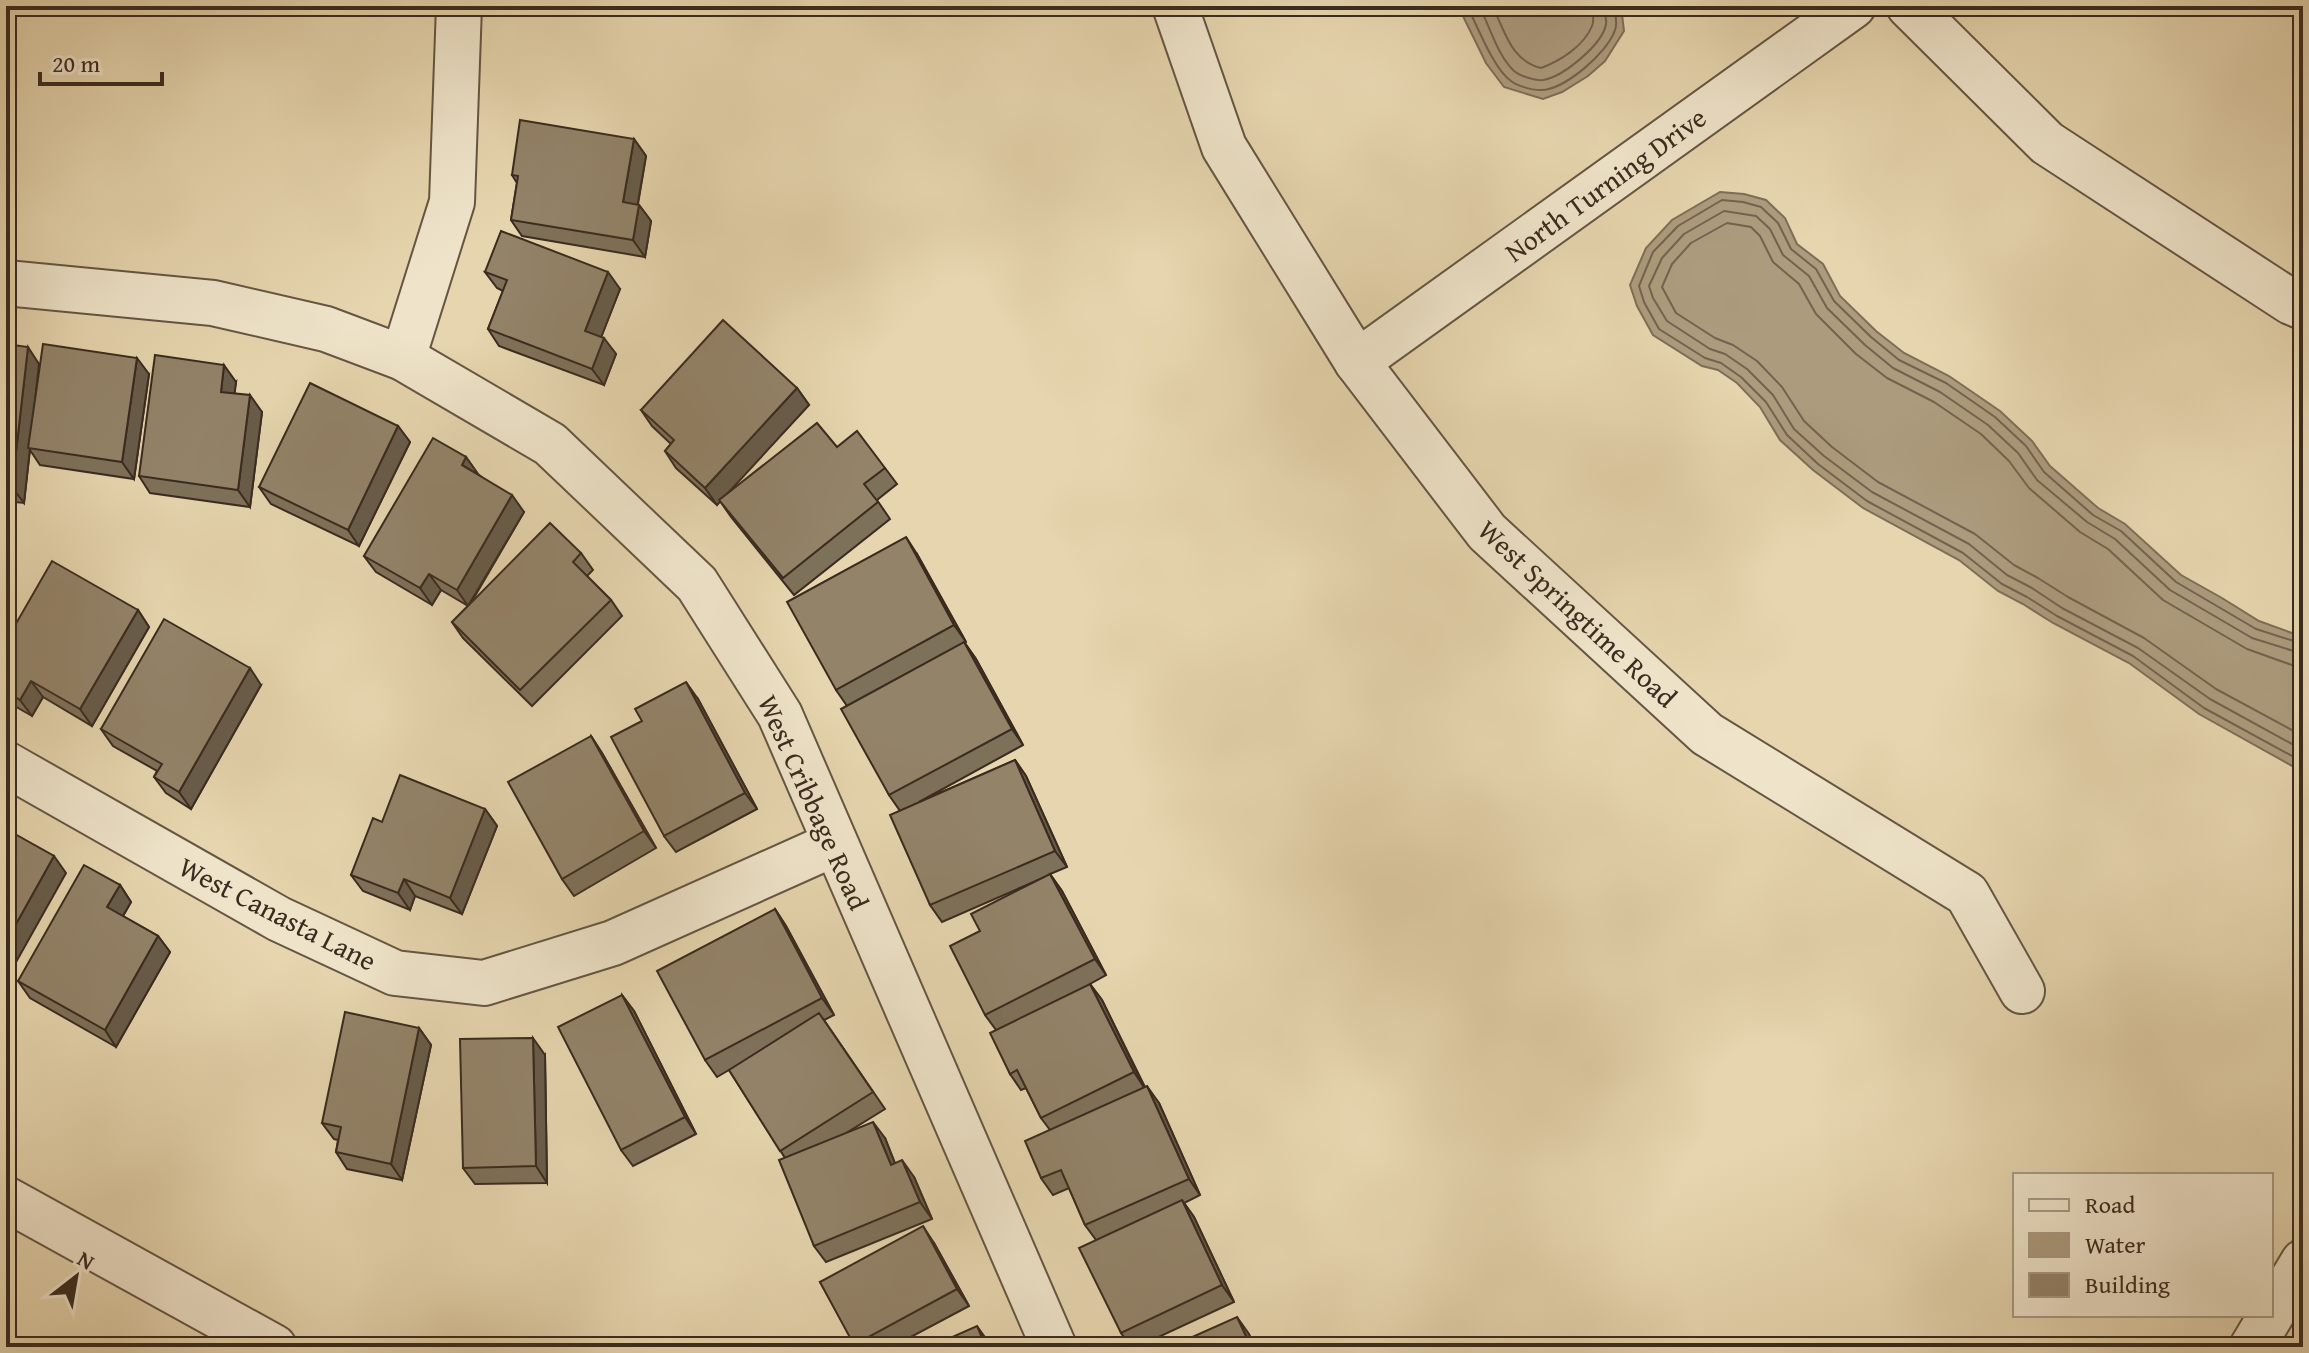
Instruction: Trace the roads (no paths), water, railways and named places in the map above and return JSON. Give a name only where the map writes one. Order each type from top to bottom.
[{"type":"street","points":[[403,358],[452,202],[459,6]]},
{"type":"street","name":"West Springtime Road","points":[[1175,6],[1224,147],[1357,362],[1487,532],[1707,734],[1967,894],[2022,991]]},
{"type":"street","name":"North Turning Drive","points":[[1357,362],[1853,6]]},
{"type":"street","points":[[1909,6],[2047,143],[2303,307]]},
{"type":"street","name":"West Cribbage Road","points":[[6,283],[213,303],[326,329],[403,358],[550,444],[697,584],[780,715],[1054,1347]]},
{"type":"street","name":"West Canasta Lane","points":[[6,764],[279,919],[395,973],[484,983],[613,943],[834,844]]},
{"type":"street","points":[[6,1199],[274,1347]]},
{"type":"street","points":[[2273,1312],[2303,1262]]},
{"type":"street","points":[[2252,1347],[2270,1317]]},
{"type":"water","points":[[1458,6],[1621,6],[1624,31],[1605,61],[1588,76],[1562,92],[1543,99],[1504,87],[1486,63]]},
{"type":"water","points":[[1720,192],[1766,200],[1785,218],[1797,244],[1823,264],[1840,296],[1876,331],[1904,353],[1949,376],[2000,411],[2032,441],[2050,466],[2098,508],[2125,524],[2181,575],[2259,621],[2303,637],[2303,772],[2199,714],[2129,663],[1998,591],[1959,560],[1863,508],[1780,440],[1760,407],[1737,383],[1718,370],[1702,366],[1653,335],[1637,306],[1630,285],[1646,248],[1672,220]]}]
